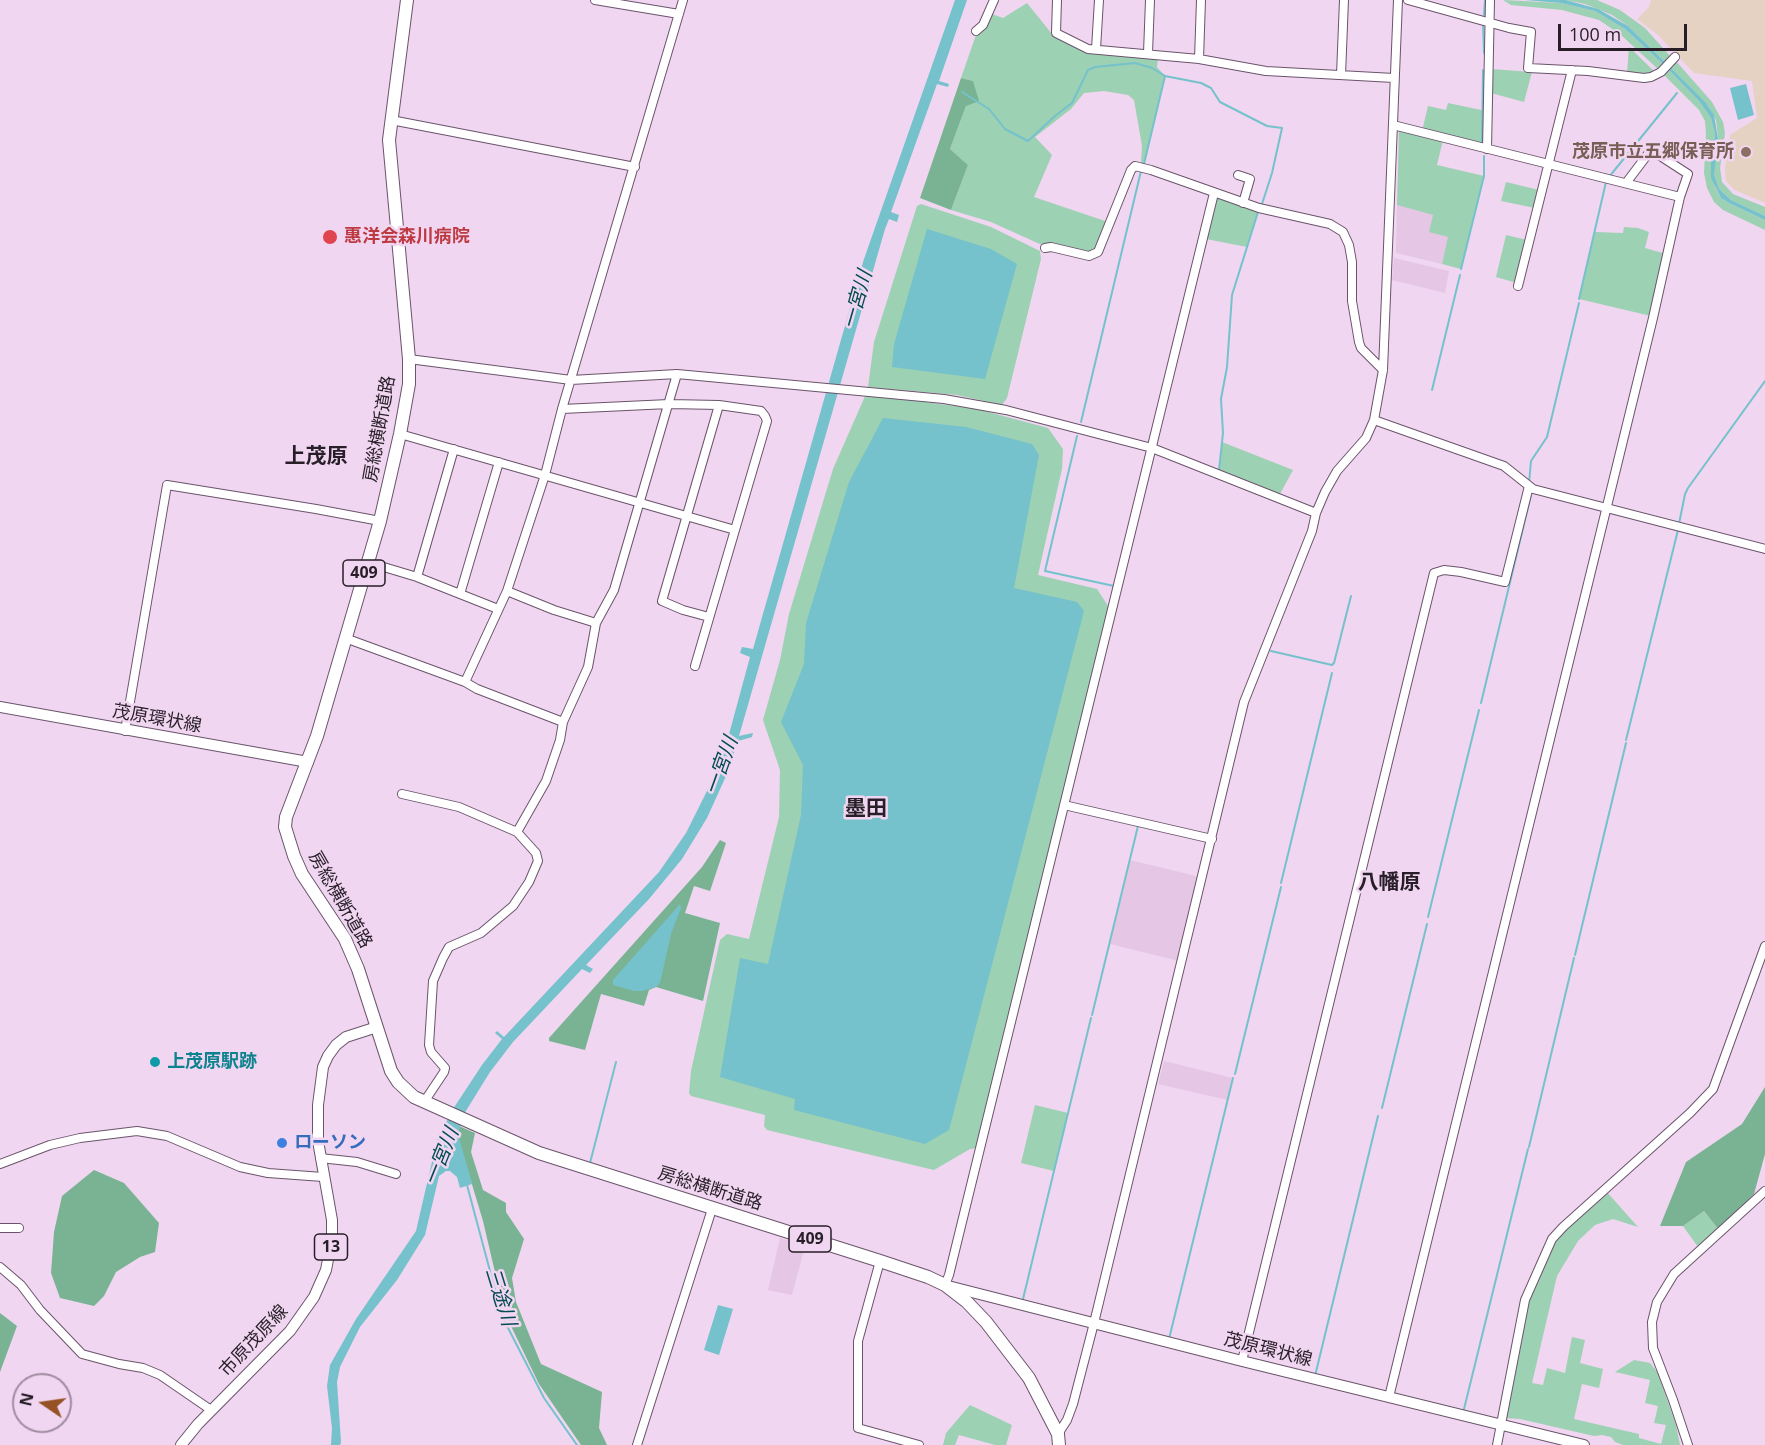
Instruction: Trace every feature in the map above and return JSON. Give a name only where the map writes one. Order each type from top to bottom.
[{"type":"highway","name":"房総横断道路","points":[[407,0],[389,140],[409,359],[409,384],[380,521],[308,762],[289,805],[285,827],[302,874],[341,933],[352,955],[391,1071],[398,1082],[423,1102],[539,1153],[880,1261],[945,1285],[987,1322],[1029,1378],[1058,1440]]},
{"type":"main road","name":"茂原環状線","points":[[0,707],[308,762]]},
{"type":"main road","name":"市原茂原線","points":[[181,1445],[211,1410],[290,1331],[314,1297],[326,1270],[332,1238],[332,1220],[320,1158],[318,1122],[323,1067],[336,1045],[346,1036],[377,1027]]},
{"type":"main road","name":"茂原環状線","points":[[945,1285],[1584,1445]]},
{"type":"street","points":[[595,0],[679,14]]},
{"type":"street","points":[[465,682],[507,591],[545,475],[561,409],[683,0]]},
{"type":"street","points":[[976,31],[983,25],[994,0]]},
{"type":"street","points":[[1057,0],[1056,33],[1088,49],[1199,59],[1266,71],[1394,78]]},
{"type":"street","points":[[1096,49],[1099,0]]},
{"type":"street","points":[[1148,53],[1150,0]]},
{"type":"street","points":[[1199,59],[1201,0]]},
{"type":"street","points":[[1341,75],[1344,0]]},
{"type":"street","points":[[1058,1440],[1073,1404],[1094,1323],[1244,702],[1312,531],[1317,513],[1337,471],[1366,438],[1374,420],[1383,370],[1398,0]]},
{"type":"street","points":[[1408,0],[1531,32],[1528,68],[1644,78],[1661,72],[1674,58]]},
{"type":"street","points":[[1487,149],[1490,0]]},
{"type":"street","points":[[1518,286],[1572,70]]},
{"type":"street","points":[[391,120],[635,166]]},
{"type":"street","points":[[1393,125],[1680,197]]},
{"type":"street","points":[[1389,1397],[1650,329],[1680,197],[1688,174],[1651,150],[1626,183]]},
{"type":"street","points":[[1045,248],[1051,247],[1089,256],[1098,252],[1131,170],[1135,166],[1243,202],[1330,224],[1343,232],[1349,245],[1357,336],[1361,348],[1383,370]]},
{"type":"street","points":[[1238,175],[1250,179],[1243,202]]},
{"type":"street","points":[[945,1285],[950,1275],[1214,193]]},
{"type":"street","points":[[409,359],[571,380],[677,374],[805,384],[944,399],[1006,410],[1152,448],[1317,513]]},
{"type":"street","points":[[517,832],[546,781],[560,740],[562,722],[588,667],[596,623],[614,590],[677,374]]},
{"type":"street","points":[[561,409],[669,404],[719,405],[761,411],[766,422],[695,666]]},
{"type":"street","points":[[709,617],[662,601],[719,405]]},
{"type":"street","points":[[1374,420],[1504,466],[1533,489],[1765,549]]},
{"type":"street","points":[[400,435],[735,530]]},
{"type":"street","points":[[417,578],[454,449]]},
{"type":"street","points":[[460,594],[499,462]]},
{"type":"street","points":[[125,731],[167,485],[316,508],[380,521]]},
{"type":"street","points":[[1242,1361],[1434,573],[1444,570],[1461,572],[1505,582],[1529,486]]},
{"type":"street","points":[[367,562],[417,578],[498,609]]},
{"type":"street","points":[[507,591],[596,623]]},
{"type":"street","points":[[345,638],[465,682],[477,690],[562,722]]},
{"type":"street","points":[[402,794],[459,807],[517,832],[536,853],[538,861],[529,882],[513,906],[481,933],[449,947],[433,981],[429,1045],[431,1052],[445,1068],[423,1102]]},
{"type":"street","points":[[1064,805],[1212,839]]},
{"type":"street","points":[[1497,1445],[1526,1300],[1552,1239],[1690,1113],[1713,1089],[1765,946]]},
{"type":"street","points":[[0,1164],[50,1145],[80,1138],[137,1131],[167,1136],[240,1167],[268,1173],[323,1177]]},
{"type":"street","points":[[320,1158],[357,1162],[396,1174]]},
{"type":"street","points":[[1688,1445],[1674,1400],[1653,1348],[1652,1322],[1657,1302],[1674,1274],[1765,1191]]},
{"type":"street","points":[[637,1445],[712,1209]]},
{"type":"street","points":[[0,1228],[19,1228]]},
{"type":"street","points":[[880,1261],[858,1341],[858,1428],[919,1445]]},
{"type":"street","points":[[0,1267],[21,1285],[40,1310],[82,1354],[143,1368],[160,1375],[211,1410]]},
{"type":"shaded area","points":[[1651,0],[1765,0],[1765,203],[1735,190],[1726,181],[1725,169],[1730,135],[1757,118],[1752,81],[1694,73],[1658,35],[1637,19],[1649,7]]},
{"type":"shaded area","points":[[1397,205],[1434,215],[1449,237],[1442,264],[1396,253]]},
{"type":"shaded area","points":[[1394,258],[1449,271],[1445,293],[1392,280]]},
{"type":"shaded area","points":[[1130,860],[1200,877],[1179,961],[1110,944]]},
{"type":"shaded area","points":[[1164,1061],[1233,1078],[1228,1100],[1158,1084]]},
{"type":"shaded area","points":[[780,1238],[805,1246],[792,1295],[768,1290]]},
{"type":"green space","points":[[1503,0],[1561,3],[1595,11],[1625,29],[1664,65],[1659,70],[1621,35],[1599,20],[1562,10],[1511,5]]},
{"type":"green space","points":[[1566,0],[1597,0],[1620,10],[1645,28],[1671,57],[1666,63],[1628,26],[1612,15],[1585,4]]},
{"type":"green space","points":[[1027,3],[1052,34],[1070,44],[1158,59],[1157,67],[1165,76],[1144,164],[1141,163],[1142,146],[1134,100],[1128,95],[1104,91],[1084,93],[1071,109],[1035,137],[1052,155],[1034,197],[1108,222],[1094,254],[1054,245],[1042,245],[991,222],[951,210],[968,165],[950,149],[973,81],[961,78],[977,32],[992,14],[1003,18]]},
{"type":"green space","points":[[1629,47],[1656,73],[1646,76],[1627,73]]},
{"type":"green space","points":[[1675,60],[1712,102],[1723,122],[1725,133],[1720,168],[1722,182],[1733,194],[1765,207],[1765,216],[1731,200],[1719,189],[1713,165],[1718,139],[1716,120],[1709,107],[1669,66]]},
{"type":"green space","points":[[1667,68],[1699,101],[1711,118],[1715,134],[1711,163],[1715,187],[1721,198],[1765,220],[1765,230],[1723,210],[1714,202],[1707,188],[1704,173],[1705,121],[1699,110],[1662,73]]},
{"type":"green space","points":[[1491,69],[1532,72],[1524,102],[1491,93]]},
{"type":"green space","points":[[961,78],[973,81],[979,101],[966,106],[950,149],[968,165],[951,210],[920,198]]},
{"type":"green space","points":[[1448,103],[1486,111],[1484,146],[1425,130],[1423,127],[1428,106],[1446,110]]},
{"type":"green space","points":[[1399,130],[1443,140],[1437,165],[1484,176],[1461,269],[1442,264],[1448,237],[1429,232],[1433,215],[1397,205]]},
{"type":"green space","points":[[1506,182],[1539,190],[1535,208],[1501,201]]},
{"type":"green space","points":[[1217,196],[1258,212],[1247,247],[1206,239]]},
{"type":"green space","points":[[921,204],[991,227],[1040,251],[1041,259],[1007,398],[1002,405],[957,395],[868,387],[874,342],[917,206]]},
{"type":"green space","points":[[1624,227],[1649,232],[1645,248],[1666,254],[1651,316],[1579,299],[1595,232],[1623,233]]},
{"type":"green space","points":[[1506,235],[1527,240],[1517,283],[1496,277]]},
{"type":"green space","points":[[866,394],[977,409],[1048,428],[1063,449],[1062,469],[1038,575],[1097,589],[1110,609],[978,1148],[970,1149],[934,1170],[767,1130],[764,1126],[765,1115],[691,1096],[689,1093],[691,1071],[720,940],[727,934],[749,939],[779,817],[780,770],[763,720],[780,660],[789,614],[833,469]]},
{"type":"green space","points":[[1222,442],[1293,470],[1280,494],[1219,470]]},
{"type":"green space","points":[[720,840],[726,843],[710,891],[694,886],[685,913],[720,923],[703,1001],[656,987],[649,990],[644,1006],[601,994],[585,1050],[549,1041],[549,1038],[702,867]]},
{"type":"green space","points":[[1765,1087],[1765,1154],[1754,1194],[1719,1230],[1704,1211],[1683,1226],[1660,1226],[1686,1162],[1742,1124]]},
{"type":"green space","points":[[1035,1105],[1068,1113],[1054,1171],[1021,1163]]},
{"type":"green space","points":[[459,1126],[475,1133],[471,1152],[483,1190],[506,1203],[506,1212],[524,1239],[512,1278],[516,1302],[541,1364],[602,1392],[599,1428],[607,1445],[581,1445],[539,1384],[510,1324],[459,1141]]},
{"type":"green space","points":[[94,1170],[124,1183],[159,1223],[155,1252],[140,1257],[116,1272],[104,1296],[94,1306],[60,1298],[51,1273],[54,1232],[62,1196]]},
{"type":"green space","points":[[1606,1191],[1638,1227],[1613,1219],[1595,1225],[1578,1241],[1557,1276],[1532,1383],[1543,1385],[1547,1368],[1565,1373],[1572,1337],[1585,1340],[1580,1363],[1603,1369],[1599,1388],[1582,1384],[1574,1419],[1639,1434],[1639,1438],[1661,1444],[1666,1425],[1654,1423],[1658,1406],[1645,1403],[1650,1380],[1615,1372],[1634,1360],[1650,1363],[1658,1373],[1676,1425],[1680,1445],[1623,1445],[1615,1442],[1611,1437],[1594,1436],[1520,1419],[1505,1418],[1528,1299],[1556,1240],[1564,1229]]},
{"type":"green space","points":[[1704,1211],[1719,1230],[1698,1247],[1683,1226]]},
{"type":"green space","points":[[0,1313],[17,1326],[0,1372]]},
{"type":"green space","points":[[970,1405],[1012,1425],[1006,1445],[995,1445],[959,1435],[955,1445],[943,1445],[946,1433]]},
{"type":"water","name":"一宮川","points":[[955,0],[967,0],[939,81],[949,84],[948,87],[937,84],[891,212],[899,215],[897,222],[889,219],[885,229],[739,736],[753,733],[752,737],[738,741],[726,776],[707,818],[682,859],[649,899],[586,965],[593,969],[590,973],[582,969],[513,1042],[490,1072],[464,1114],[458,1134],[472,1184],[460,1188],[457,1177],[450,1171],[439,1176],[425,1235],[397,1280],[360,1327],[340,1367],[337,1382],[341,1442],[340,1445],[331,1445],[332,1428],[327,1386],[330,1365],[356,1319],[416,1231],[437,1140],[453,1109],[502,1039],[495,1033],[497,1031],[504,1037],[659,872],[686,833],[717,771],[750,657],[740,653],[742,647],[753,649],[864,259]]},
{"type":"water","points":[[1525,0],[1566,0],[1598,9],[1628,26],[1666,63],[1664,65],[1625,29],[1595,11],[1561,3]]},
{"type":"water","points":[[1669,66],[1706,103],[1714,115],[1718,139],[1714,174],[1719,189],[1731,200],[1765,216],[1765,220],[1721,198],[1711,178],[1715,134],[1711,118],[1699,101],[1667,68]]},
{"type":"water","points":[[1746,84],[1754,115],[1738,120],[1730,88]]},
{"type":"water","points":[[927,229],[991,249],[1017,264],[985,379],[892,367],[894,344]]},
{"type":"water","points":[[883,418],[966,427],[1032,444],[1039,455],[1014,588],[1077,602],[1084,611],[949,1130],[925,1144],[794,1110],[795,1099],[720,1077],[740,958],[768,964],[801,815],[803,765],[781,722],[804,664],[806,623],[849,482]]},
{"type":"water","points":[[680,904],[681,908],[671,934],[660,983],[656,987],[642,991],[613,985],[613,980]]},
{"type":"water","points":[[718,1305],[733,1309],[719,1355],[704,1350]]},
{"type":"waterway","points":[[1484,15],[1485,0]]},
{"type":"waterway","points":[[1483,24],[1484,53]]},
{"type":"waterway","points":[[962,92],[989,109],[1005,129],[1028,141],[1072,103],[1088,70],[1095,67],[1135,63],[1152,68],[1165,76],[1201,83],[1211,88],[1220,102],[1267,126],[1282,128],[1262,204]]},
{"type":"waterway","points":[[1482,143],[1483,70]]},
{"type":"waterway","points":[[1144,164],[1165,76]]},
{"type":"waterway","points":[[1609,177],[1677,93]]},
{"type":"waterway","points":[[1461,269],[1484,176],[1484,156]]},
{"type":"waterway","points":[[1081,422],[1141,171]]},
{"type":"waterway","points":[[1579,299],[1606,182]]},
{"type":"waterway","points":[[1219,470],[1223,433],[1221,399],[1227,367],[1232,295],[1258,212]]},
{"type":"waterway","points":[[1432,390],[1460,275]]},
{"type":"waterway","points":[[1529,483],[1531,461],[1547,437],[1579,303]]},
{"type":"waterway","points":[[1679,524],[1688,488],[1765,381]]},
{"type":"waterway","points":[[1077,436],[1045,571],[1114,586]]},
{"type":"waterway","points":[[1481,703],[1531,495]]},
{"type":"waterway","points":[[1626,740],[1678,530]]},
{"type":"waterway","points":[[1271,651],[1332,665],[1351,596]]},
{"type":"waterway","points":[[1281,883],[1332,673]]},
{"type":"waterway","points":[[1428,917],[1479,710]]},
{"type":"waterway","points":[[1575,955],[1626,743]]},
{"type":"waterway","points":[[1092,1015],[1138,826]]},
{"type":"waterway","points":[[1235,1074],[1281,887]]},
{"type":"waterway","points":[[1382,1108],[1427,924]]},
{"type":"waterway","points":[[1529,1147],[1574,958]]},
{"type":"waterway","points":[[1023,1299],[1091,1018]]},
{"type":"waterway","points":[[590,1163],[616,1062]]},
{"type":"waterway","points":[[1169,1339],[1233,1078]]},
{"type":"waterway","points":[[1315,1376],[1378,1116]]},
{"type":"waterway","points":[[1463,1413],[1528,1149]]},
{"type":"waterway","name":"三途川","points":[[467,1185],[506,1324],[544,1398],[577,1445]]},
{"type":"place","name":"茂原市立五郷保育所","points":[[1746,152]]},
{"type":"place","name":"惠洋会森川病院","points":[[330,237]]},
{"type":"place","name":"上茂原駅跡","points":[[155,1062]]},
{"type":"place","name":"ローソン","points":[[282,1143]]},
{"type":"district","name":"上茂原","points":[[316,457]]},
{"type":"district","name":"墨田","points":[[866,809]]},
{"type":"district","name":"八幡原","points":[[1389,883]]}]
